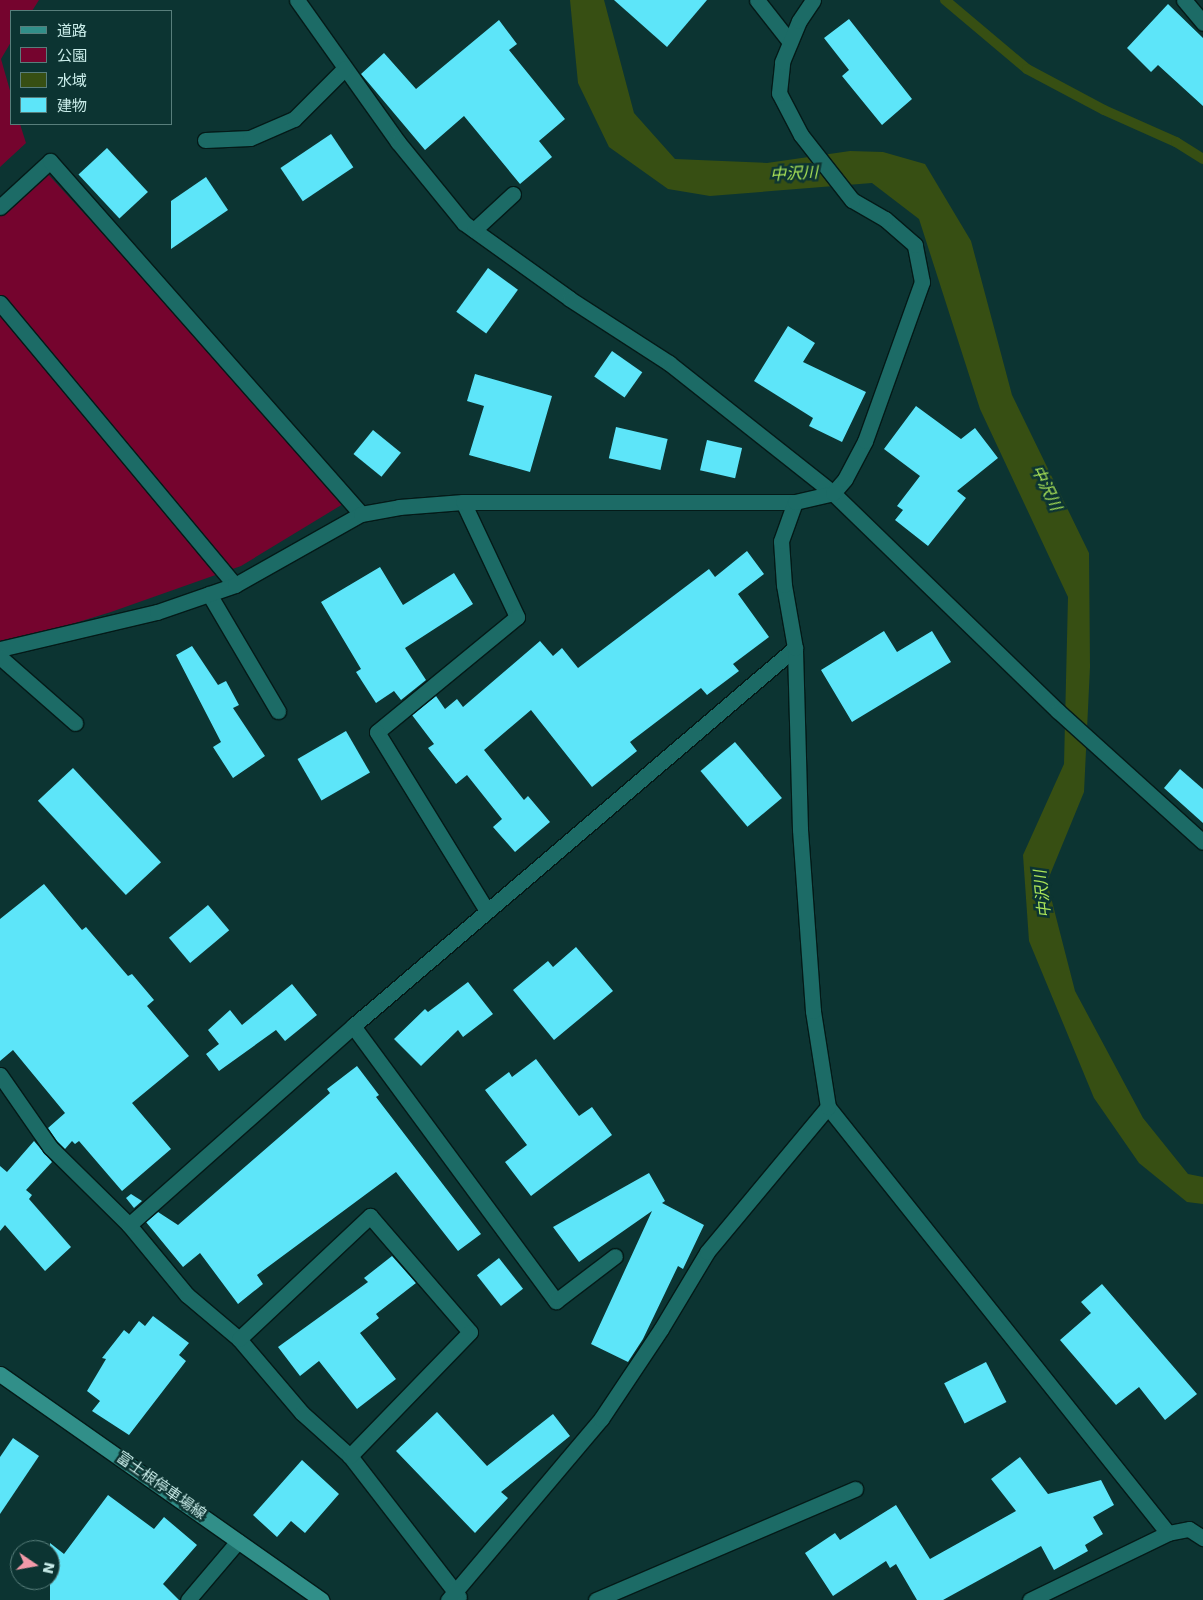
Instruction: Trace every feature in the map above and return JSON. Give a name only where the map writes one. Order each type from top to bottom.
[{"type":"main road","name":"富士根停車場線","points":[[0,1374],[322,1600]]},
{"type":"street","points":[[297,0],[398,142],[464,223],[570,299],[669,363],[833,493],[880,542],[1058,711],[1203,842]]},
{"type":"street","points":[[758,0],[790,42]]},
{"type":"street","points":[[0,649],[157,612],[235,586],[361,514],[400,506],[463,502],[795,502],[833,493],[865,441],[922,282],[915,245],[884,219],[852,200],[810,147],[779,93],[782,62],[798,20],[813,0]]},
{"type":"street","points":[[1184,0],[1203,23]]},
{"type":"street","points":[[205,140],[250,138],[294,119],[345,68]]},
{"type":"street","points":[[0,207],[50,160],[361,514]]},
{"type":"street","points":[[474,230],[513,194]]},
{"type":"street","points":[[0,303],[235,586]]},
{"type":"street","points":[[463,502],[517,617],[377,732],[486,911]]},
{"type":"street","points":[[795,502],[781,541],[784,584],[795,648],[800,829],[813,1011],[828,1107],[1168,1533]]},
{"type":"street","points":[[209,594],[278,711]]},
{"type":"street","points":[[129,1225],[353,1026],[795,648]]},
{"type":"street","points":[[0,657],[75,722]]},
{"type":"street","points":[[353,1026],[556,1301],[615,1256]]},
{"type":"street","points":[[0,1075],[50,1147],[129,1225],[187,1295],[239,1339],[302,1413],[350,1456],[455,1596],[601,1419],[661,1329],[707,1252],[828,1107]]},
{"type":"street","points":[[239,1339],[370,1216],[470,1332],[350,1456]]},
{"type":"street","points":[[596,1600],[855,1488]]},
{"type":"street","points":[[1030,1600],[1168,1533],[1189,1529],[1203,1538]]},
{"type":"street","points":[[188,1600],[238,1541]]},
{"type":"green space","points":[[0,0],[39,0],[33,10],[10,10],[10,44],[1,59],[10,90],[10,125],[20,125],[26,143],[0,167]]},
{"type":"green space","points":[[46,172],[348,501],[241,566],[111,612],[0,646],[0,202]]},
{"type":"water","name":"中沢川","points":[[570,0],[604,0],[634,113],[675,159],[767,163],[850,151],[883,152],[925,164],[971,241],[1012,395],[1089,553],[1090,667],[1084,792],[1047,882],[1075,991],[1143,1118],[1188,1174],[1203,1177],[1203,1204],[1187,1202],[1139,1163],[1094,1098],[1029,941],[1023,855],[1064,764],[1068,597],[980,409],[919,219],[872,183],[710,196],[668,189],[609,147],[578,83]]},
{"type":"building","points":[[614,0],[707,0],[667,47]]},
{"type":"building","points":[[1168,4],[1203,38],[1203,106],[1158,65],[1151,72],[1127,48]]},
{"type":"building","points":[[849,19],[912,99],[882,125],[842,76],[849,70],[824,38]]},
{"type":"building","points":[[499,20],[517,44],[509,50],[565,119],[539,141],[552,157],[520,184],[464,116],[425,150],[361,74],[384,53],[416,89]]},
{"type":"building","points":[[331,134],[353,167],[303,201],[280,168]]},
{"type":"building","points":[[107,148],[148,192],[119,218],[78,175]]},
{"type":"building","points":[[206,177],[228,210],[171,249],[171,201]]},
{"type":"building","points":[[488,268],[518,290],[486,333],[456,312]]},
{"type":"building","points":[[788,326],[815,343],[803,362],[866,392],[842,442],[809,426],[813,418],[754,381]]},
{"type":"building","points":[[612,351],[642,372],[625,398],[594,376]]},
{"type":"building","points":[[475,374],[552,396],[530,472],[469,455],[484,406],[467,401]]},
{"type":"building","points":[[916,406],[961,439],[975,428],[998,458],[957,491],[966,498],[928,546],[895,520],[903,510],[897,506],[920,476],[884,449]]},
{"type":"building","points":[[616,427],[668,439],[660,470],[609,458]]},
{"type":"building","points":[[373,430],[401,453],[381,477],[353,454]]},
{"type":"building","points":[[707,440],[742,448],[735,478],[700,470]]},
{"type":"building","points":[[747,551],[764,574],[738,594],[769,637],[733,664],[739,671],[707,695],[701,688],[630,742],[637,751],[592,787],[531,710],[484,750],[524,800],[528,796],[550,822],[515,852],[493,827],[502,819],[467,775],[456,784],[428,748],[434,744],[412,715],[436,696],[445,709],[457,699],[463,707],[540,641],[553,656],[562,648],[578,668],[709,569],[715,577]]},
{"type":"building","points":[[380,567],[403,605],[454,573],[473,604],[405,648],[426,680],[401,700],[394,691],[376,703],[356,672],[361,669],[321,602]]},
{"type":"building","points":[[884,631],[897,652],[932,631],[951,662],[852,722],[821,670]]},
{"type":"building","points":[[192,646],[218,685],[226,681],[239,705],[233,708],[265,756],[233,778],[213,747],[221,742],[176,655]]},
{"type":"building","points":[[346,731],[370,773],[322,801],[298,759]]},
{"type":"building","points":[[735,742],[782,798],[747,827],[701,771]]},
{"type":"building","points":[[73,768],[161,862],[126,895],[38,801]]},
{"type":"building","points":[[1180,769],[1203,789],[1203,823],[1164,788]]},
{"type":"building","points":[[44,884],[82,930],[86,927],[128,976],[132,974],[154,1000],[147,1006],[189,1056],[132,1103],[171,1149],[122,1191],[79,1141],[75,1144],[72,1141],[65,1149],[57,1141],[48,1128],[65,1113],[13,1050],[0,1061],[0,919]]},
{"type":"building","points":[[208,905],[229,930],[190,963],[169,938]]},
{"type":"building","points":[[576,947],[613,991],[554,1040],[513,990],[548,961],[553,967]]},
{"type":"building","points":[[468,982],[493,1014],[463,1037],[458,1030],[421,1066],[394,1039],[425,1009],[428,1012]]},
{"type":"building","points":[[292,984],[317,1015],[285,1041],[276,1030],[219,1071],[206,1054],[219,1044],[208,1030],[230,1010],[242,1025]]},
{"type":"building","points":[[536,1059],[579,1116],[592,1107],[612,1135],[531,1196],[505,1162],[527,1145],[485,1090],[509,1072],[512,1077]]},
{"type":"building","points":[[357,1066],[379,1095],[376,1097],[481,1234],[458,1251],[396,1172],[257,1275],[263,1284],[238,1304],[200,1253],[183,1267],[146,1222],[158,1212],[178,1225],[330,1093],[327,1089]]},
{"type":"building","points":[[34,1141],[52,1162],[26,1190],[32,1195],[29,1199],[71,1247],[45,1271],[5,1225],[0,1231],[0,1166],[7,1172]]},
{"type":"building","points":[[649,1173],[665,1201],[662,1203],[704,1225],[683,1269],[678,1266],[643,1339],[628,1362],[591,1344],[652,1211],[579,1262],[553,1227]]},
{"type":"building","points":[[131,1194],[142,1201],[134,1208],[126,1198]]},
{"type":"building","points":[[392,1256],[416,1283],[376,1314],[379,1318],[360,1333],[396,1379],[357,1409],[319,1361],[300,1376],[278,1347],[368,1282],[364,1278]]},
{"type":"building","points":[[499,1258],[523,1289],[501,1306],[477,1275]]},
{"type":"building","points":[[1102,1284],[1197,1394],[1165,1420],[1139,1387],[1116,1405],[1060,1340],[1091,1313],[1081,1302]]},
{"type":"building","points":[[153,1316],[189,1343],[179,1355],[186,1361],[129,1435],[92,1411],[100,1401],[87,1391],[106,1359],[102,1358],[124,1330],[129,1334],[139,1321],[145,1326]]},
{"type":"building","points":[[986,1362],[1006,1402],[965,1423],[944,1383]]},
{"type":"building","points":[[437,1412],[487,1466],[553,1414],[570,1436],[501,1492],[508,1498],[475,1533],[396,1451]]},
{"type":"building","points":[[13,1438],[39,1456],[0,1514],[0,1457]]},
{"type":"building","points":[[1020,1457],[1048,1494],[1101,1480],[1114,1505],[1093,1517],[1103,1534],[1085,1545],[1088,1551],[1054,1570],[1041,1546],[943,1600],[917,1600],[896,1564],[890,1568],[886,1561],[833,1596],[805,1553],[835,1533],[840,1540],[896,1505],[930,1559],[1016,1511],[991,1479]]},
{"type":"building","points":[[302,1460],[339,1494],[305,1533],[291,1521],[277,1537],[253,1515]]},
{"type":"building","points":[[108,1495],[154,1529],[164,1517],[197,1545],[163,1584],[179,1600],[50,1600],[50,1590],[60,1590],[60,1551],[64,1554]]},
{"type":"waterway","points":[[945,0],[1027,69],[1104,110],[1176,142],[1203,159]]}]
